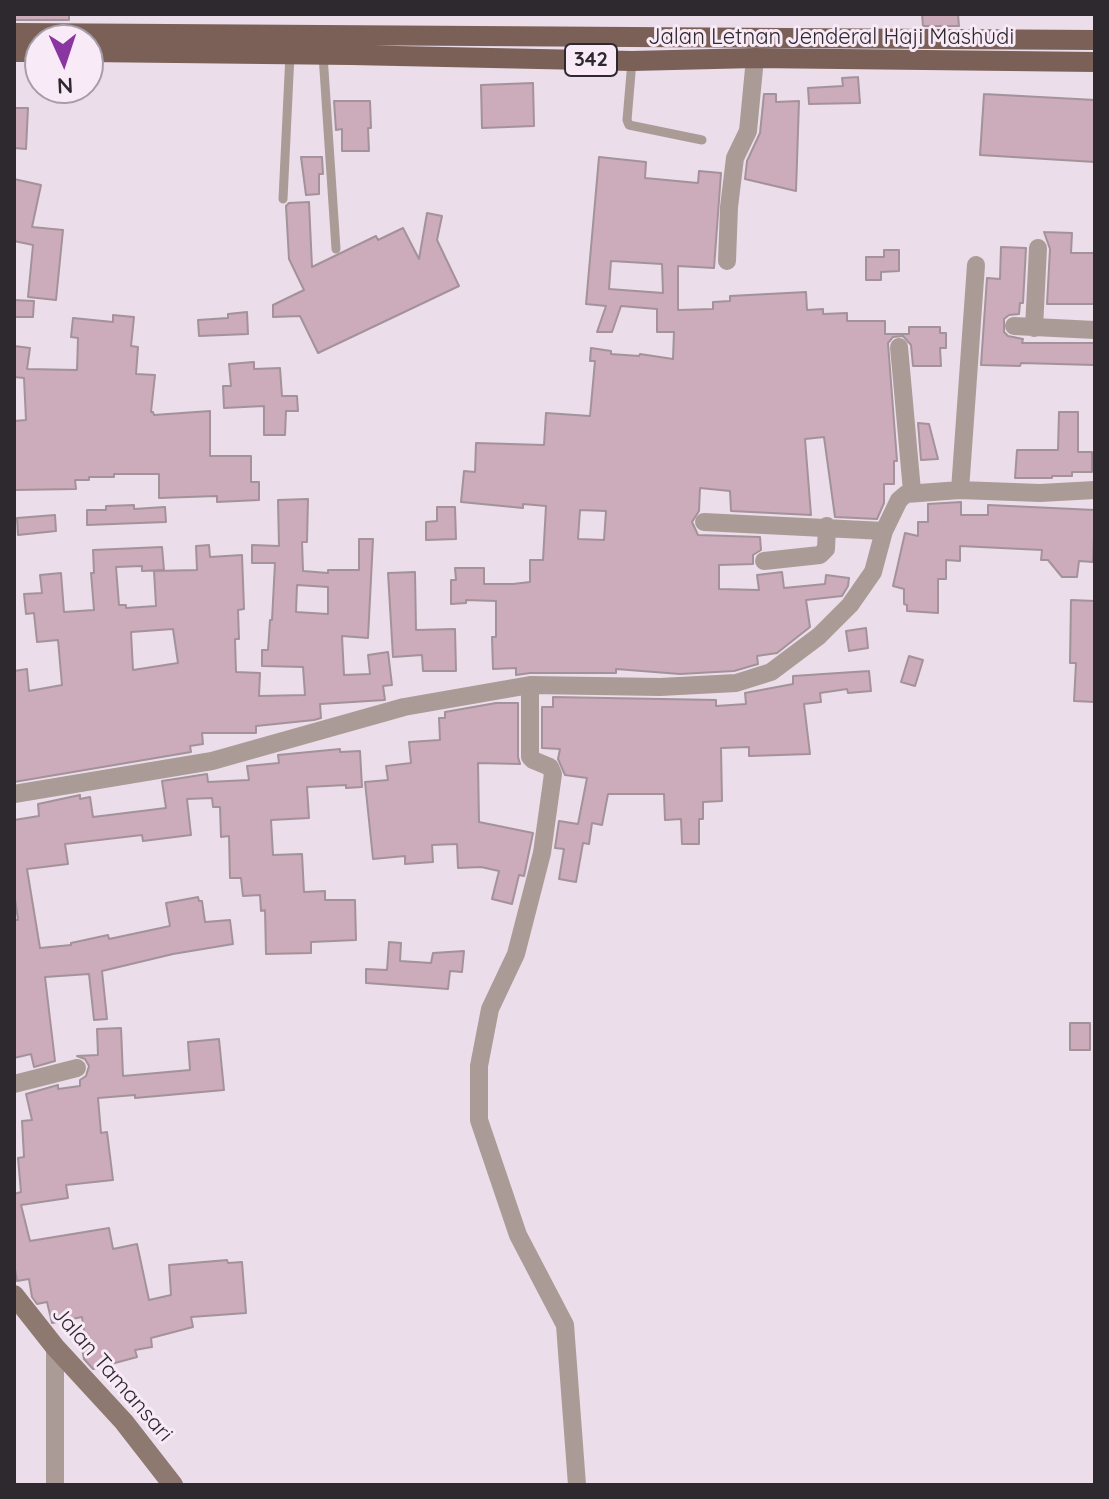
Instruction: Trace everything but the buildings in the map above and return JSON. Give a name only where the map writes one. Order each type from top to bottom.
[{"type":"main road","name":"Jalan Letnan Jenderal Haji Mashudi","points":[[14,33],[290,54],[323,55],[351,44],[632,61],[946,50],[1095,40]]},
{"type":"main road","name":"Jalan Letnan Jenderal Haji Mashudi","points":[[104,46],[113,42],[946,50],[1095,62]]},
{"type":"main road","name":"Jalan Tamansari","points":[[14,1295],[55,1347],[124,1422],[173,1485]]},
{"type":"street","points":[[727,261],[735,158],[748,131],[755,58]]},
{"type":"street","points":[[1034,328],[1038,248]]},
{"type":"street","points":[[960,490],[976,265]]},
{"type":"street","points":[[1014,326],[1095,330]]},
{"type":"street","points":[[899,347],[912,491]]},
{"type":"street","points":[[14,794],[212,761],[404,707],[530,685],[660,687],[736,683],[771,672],[819,636],[850,605],[873,572],[884,531],[899,500],[912,491],[1040,493],[1095,490]]},
{"type":"street","points":[[704,522],[884,531]]},
{"type":"street","points":[[764,561],[820,555],[826,549],[827,526]]},
{"type":"street","points":[[530,685],[530,757],[550,767],[553,774],[542,853],[516,954],[490,1009],[479,1066],[479,1120],[518,1235],[565,1325],[577,1485]]},
{"type":"street","points":[[14,1084],[77,1068]]},
{"type":"street","points":[[55,1347],[55,1485]]},
{"type":"lane","points":[[283,199],[290,54]]},
{"type":"lane","points":[[323,55],[336,249]]},
{"type":"lane","points":[[632,61],[629,125],[702,140]]}]
